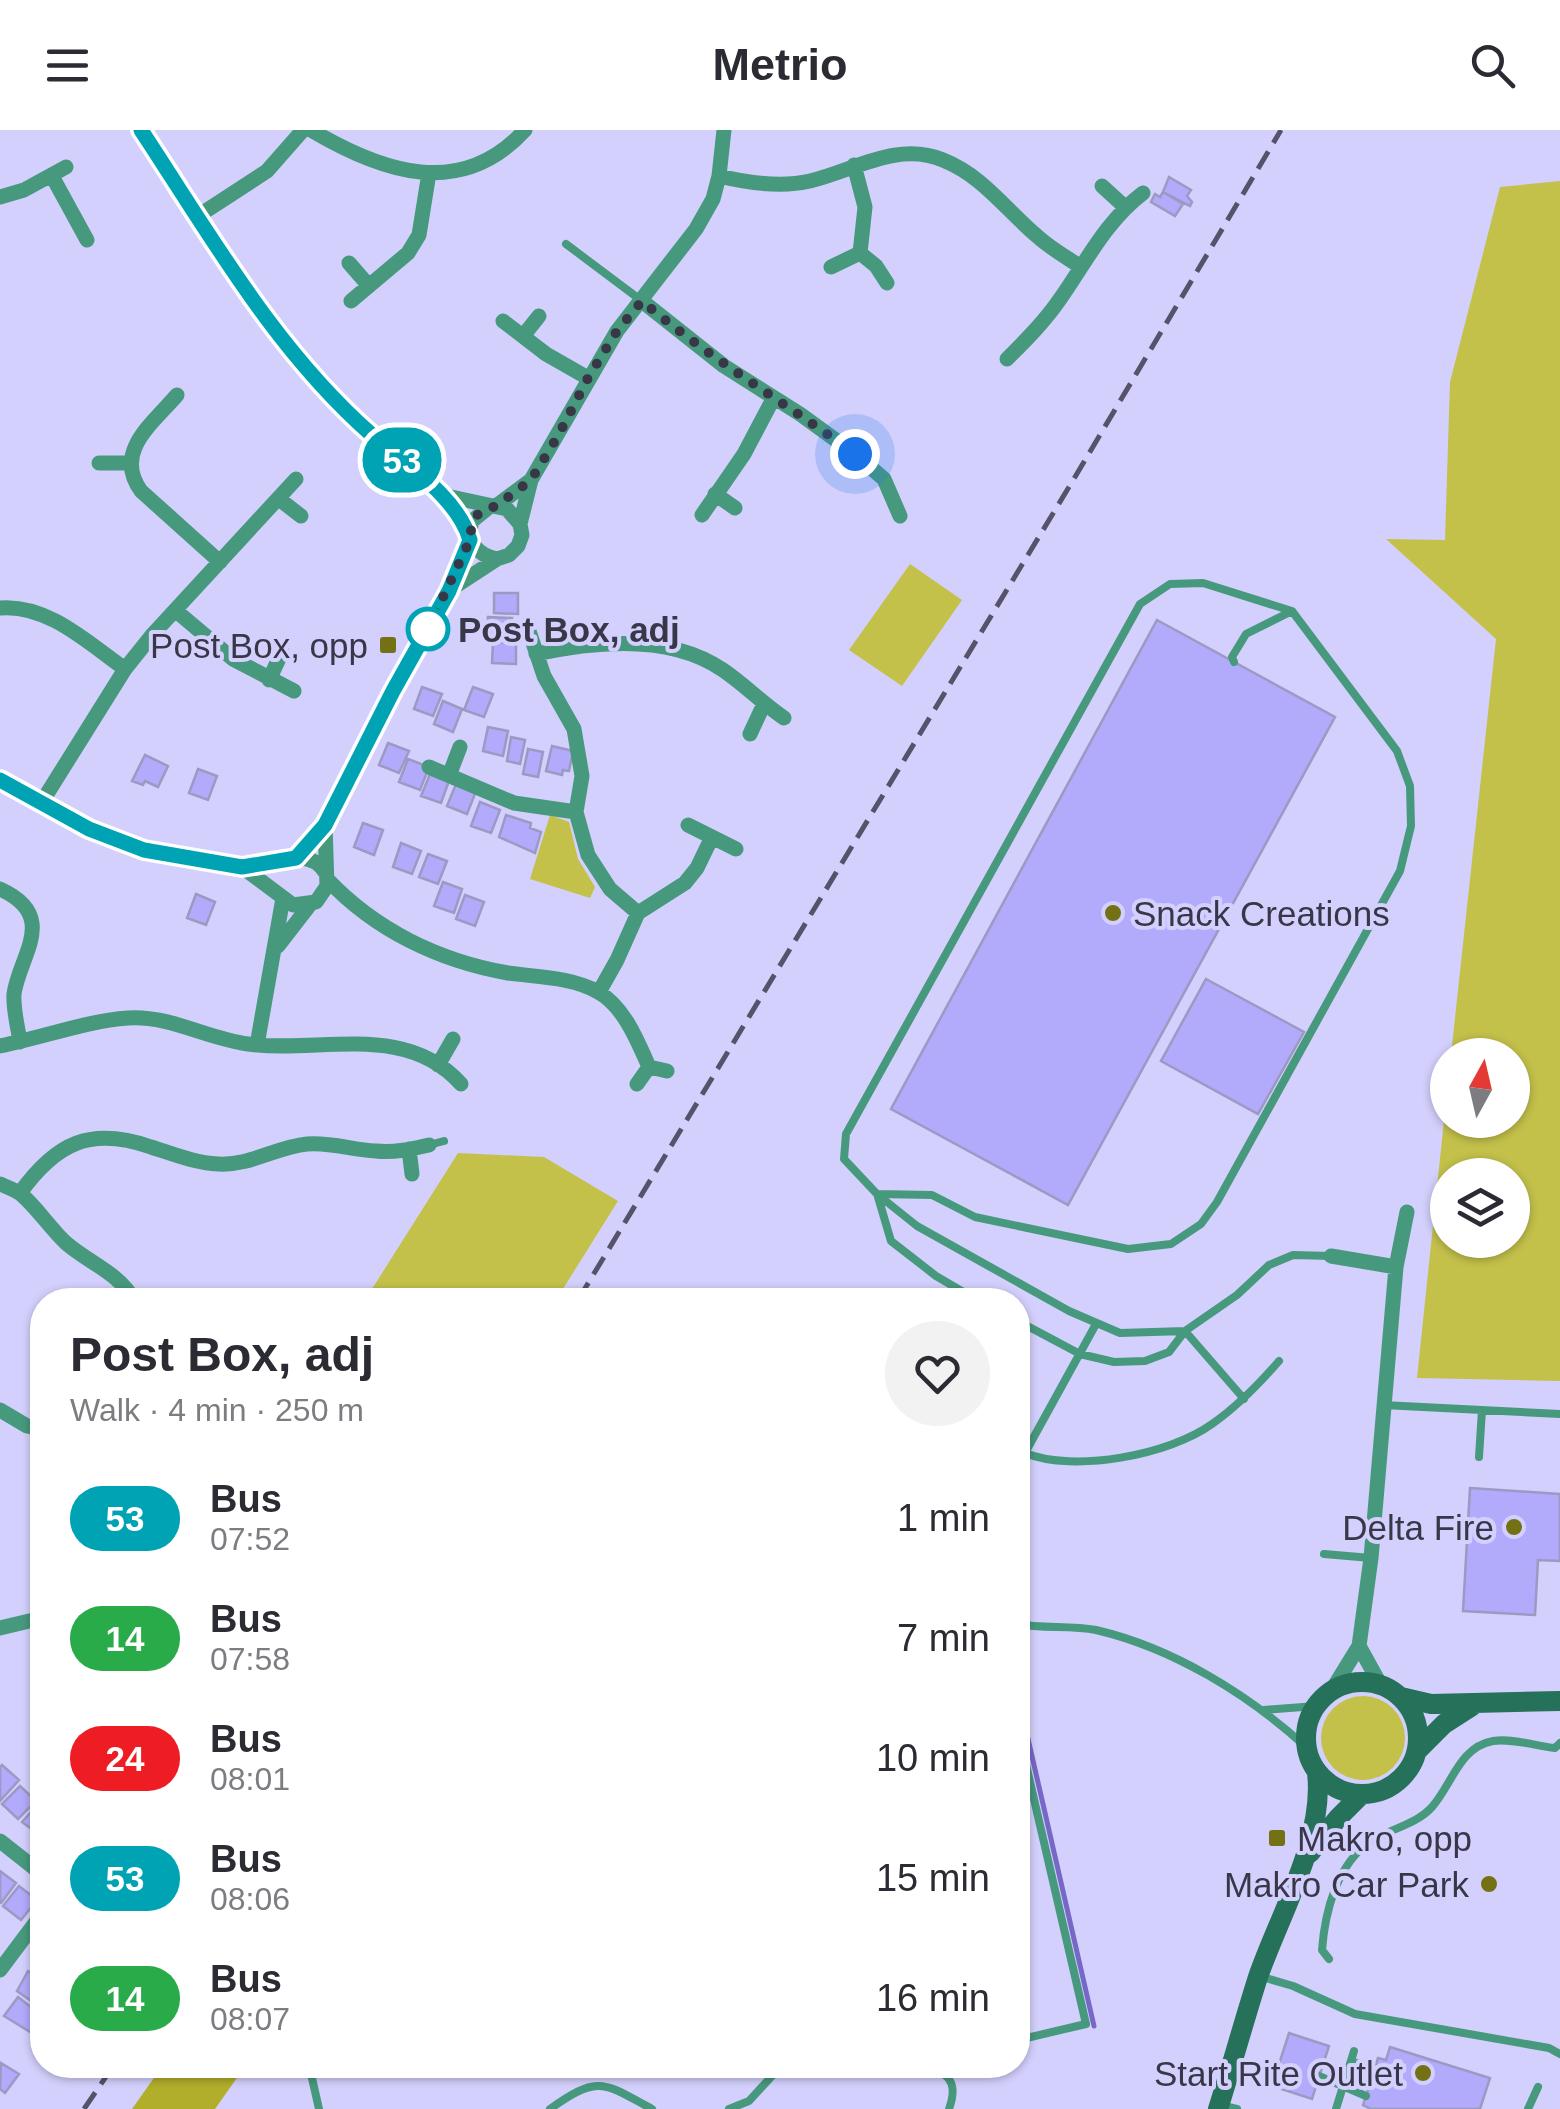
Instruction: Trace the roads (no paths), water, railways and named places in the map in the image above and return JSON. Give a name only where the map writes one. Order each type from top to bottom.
[{"type":"street","points":[[141,130],[268,324],[360,424],[442,496],[479,553],[497,558]]},
{"type":"street","points":[[198,216],[266,170],[303,130]]},
{"type":"street","points":[[311,130],[356,154],[429,173],[453,173],[477,166],[501,153],[525,130]]},
{"type":"street","points":[[449,591],[518,546],[531,480],[617,331],[696,230],[712,198],[719,176],[724,130]]},
{"type":"street","points":[[719,176],[786,185],[811,181],[854,165],[917,154],[940,158],[965,170],[994,192],[1037,236],[1080,268]]},
{"type":"street","points":[[854,165],[864,207],[860,253]]},
{"type":"street","points":[[0,197],[58,172],[87,240]]},
{"type":"street","points":[[351,301],[408,253],[419,234],[429,173]]},
{"type":"street","points":[[1102,186],[1125,206]]},
{"type":"street","points":[[1007,359],[1057,303],[1125,206],[1143,193]]},
{"type":"street","points":[[831,267],[860,253]]},
{"type":"street","points":[[860,253],[876,266],[887,283]]},
{"type":"street","points":[[348,263],[369,286]]},
{"type":"street","points":[[642,301],[724,366],[800,414],[884,479],[900,516]]},
{"type":"street","points":[[523,336],[539,316]]},
{"type":"street","points":[[503,321],[588,378]]},
{"type":"street","points":[[176,395],[140,438],[130,463],[132,478],[141,491],[220,562]]},
{"type":"street","points":[[702,515],[744,454],[773,398]]},
{"type":"street","points":[[99,463],[130,463]]},
{"type":"street","points":[[40,805],[126,669],[296,479]]},
{"type":"street","points":[[256,1046],[282,896],[278,875],[325,825],[449,591],[476,515],[531,480]]},
{"type":"street","points":[[715,494],[736,508]]},
{"type":"street","points":[[442,496],[511,512],[520,524]]},
{"type":"street","points":[[279,500],[301,516]]},
{"type":"street","points":[[0,608],[30,609],[46,615],[126,669]]},
{"type":"street","points":[[175,610],[233,659],[294,691]]},
{"type":"street","points":[[529,632],[544,676],[574,729],[582,776],[576,812],[583,840],[596,871],[638,913]]},
{"type":"street","points":[[536,654],[625,644],[680,650],[722,669],[784,718]]},
{"type":"street","points":[[269,680],[282,652]]},
{"type":"street","points":[[750,734],[764,704]]},
{"type":"street","points":[[450,774],[460,747]]},
{"type":"street","points":[[429,767],[514,803],[576,812]]},
{"type":"street","points":[[0,780],[89,829],[144,850],[242,867],[310,858],[350,904],[376,922],[460,964],[555,980],[599,992],[628,1025],[649,1068]]},
{"type":"street","points":[[273,953],[325,891],[325,825]]},
{"type":"street","points":[[688,825],[736,849]]},
{"type":"street","points":[[599,992],[638,913],[685,882],[697,868],[712,837]]},
{"type":"street","points":[[242,867],[293,905],[350,904]]},
{"type":"street","points":[[0,888],[25,908],[32,933],[28,958],[14,995],[20,1042]]},
{"type":"street","points":[[0,1046],[133,1018],[256,1046],[385,1045],[438,1065],[461,1084]]},
{"type":"street","points":[[438,1065],[453,1039]]},
{"type":"street","points":[[649,1068],[667,1071]]},
{"type":"street","points":[[637,1084],[649,1068]]},
{"type":"street","points":[[20,1193],[36,1170],[57,1152],[76,1142],[99,1137],[222,1164],[248,1162],[300,1145],[324,1143],[372,1152],[437,1144]]},
{"type":"street","points":[[409,1149],[412,1174]]},
{"type":"street","points":[[0,1184],[20,1193],[62,1240],[127,1288]]},
{"type":"street","points":[[1225,2108],[1259,1976],[1301,1867],[1318,1804],[1317,1773],[1306,1746],[1308,1726],[1316,1706],[1332,1690],[1359,1646],[1372,1558],[1396,1267],[1406,1212]]},
{"type":"street","points":[[1331,1256],[1396,1267]]},
{"type":"street","points":[[0,1410],[30,1427]]},
{"type":"street","points":[[0,1628],[30,1621]]},
{"type":"street","points":[[1359,1646],[1380,1684]]},
{"type":"street","points":[[1332,1690],[1355,1682],[1380,1684],[1401,1697],[1431,1704],[1560,1701]]},
{"type":"street","points":[[1301,1867],[1322,1836],[1360,1797],[1382,1791],[1410,1770],[1419,1734],[1414,1714],[1401,1697]]},
{"type":"street","points":[[1418,1750],[1444,1724],[1473,1705]]},
{"type":"street","points":[[1317,1773],[1337,1789],[1360,1797]]},
{"type":"street","points":[[0,1842],[30,1865]]},
{"type":"street","points":[[0,1970],[30,1930]]},
{"type":"lane","points":[[566,244],[642,301]]},
{"type":"lane","points":[[877,1194],[932,1195],[975,1217],[1128,1249],[1171,1244],[1201,1224],[1209,1213],[1400,871],[1411,826],[1410,786],[1397,751],[1292,611],[1203,583],[1170,584],[1140,604],[846,1134],[844,1160],[877,1194],[917,1226],[1096,1324],[1120,1333],[1185,1331]]},
{"type":"lane","points":[[1234,662],[1232,657],[1246,634],[1292,611]]},
{"type":"lane","points":[[877,1194],[891,1241],[956,1288]]},
{"type":"lane","points":[[1030,1327],[1080,1354],[1114,1362],[1146,1361],[1168,1352],[1185,1331],[1237,1294],[1268,1265],[1294,1255],[1331,1256]]},
{"type":"lane","points":[[1030,1438],[1096,1324]]},
{"type":"lane","points":[[1185,1331],[1244,1399]]},
{"type":"lane","points":[[1030,1454],[1089,1461],[1167,1444],[1209,1427],[1244,1399],[1279,1360]]},
{"type":"lane","points":[[1383,1405],[1560,1414]]},
{"type":"lane","points":[[1479,1457],[1482,1410]]},
{"type":"lane","points":[[1324,1554],[1372,1558]]},
{"type":"lane","points":[[1030,1625],[1091,1629],[1148,1644],[1182,1659],[1264,1710],[1306,1746]]},
{"type":"lane","points":[[1264,1710],[1316,1706]]},
{"type":"lane","points":[[1329,1959],[1322,1950],[1332,1896],[1353,1858],[1371,1841],[1430,1809],[1455,1769],[1478,1748],[1492,1741],[1555,1748],[1560,1743]]},
{"type":"lane","points":[[1030,1782],[1086,2024],[1030,2037]]},
{"type":"lane","points":[[1259,1976],[1293,1986],[1354,2014],[1549,2048],[1560,2054]]},
{"type":"lane","points":[[1336,2109],[1354,2050]]},
{"type":"lane","points":[[1351,2062],[1375,2068]]},
{"type":"lane","points":[[1347,2075],[1370,2082]]},
{"type":"lane","points":[[1319,2076],[1366,2096]]},
{"type":"lane","points":[[312,2078],[319,2109]]},
{"type":"lane","points":[[729,2109],[749,2102],[770,2078]]},
{"type":"lane","points":[[949,2109],[953,2084],[950,2078]]},
{"type":"lane","points":[[550,2109],[593,2086],[616,2087],[652,2109]]},
{"type":"lane","points":[[1528,2109],[1538,2087]]},
{"type":"waterway","points":[[1030,1748],[1094,2026]]},
{"type":"railway","points":[[585,1288],[1281,130]]},
{"type":"railway","points":[[84,2109],[105,2078]]},
{"type":"place","name":"Post Box, adj","points":[[428,629]]},
{"type":"place","name":"Post Box, opp","points":[[388,645]]},
{"type":"place","name":"Snack Creations","points":[[1113,913]]},
{"type":"place","name":"Delta Fire","points":[[1514,1527]]},
{"type":"place","name":"Makro, opp","points":[[1277,1838]]},
{"type":"place","name":"Makro Car Park","points":[[1489,1884]]},
{"type":"place","name":"Start Rite Outlet","points":[[1423,2073]]}]
